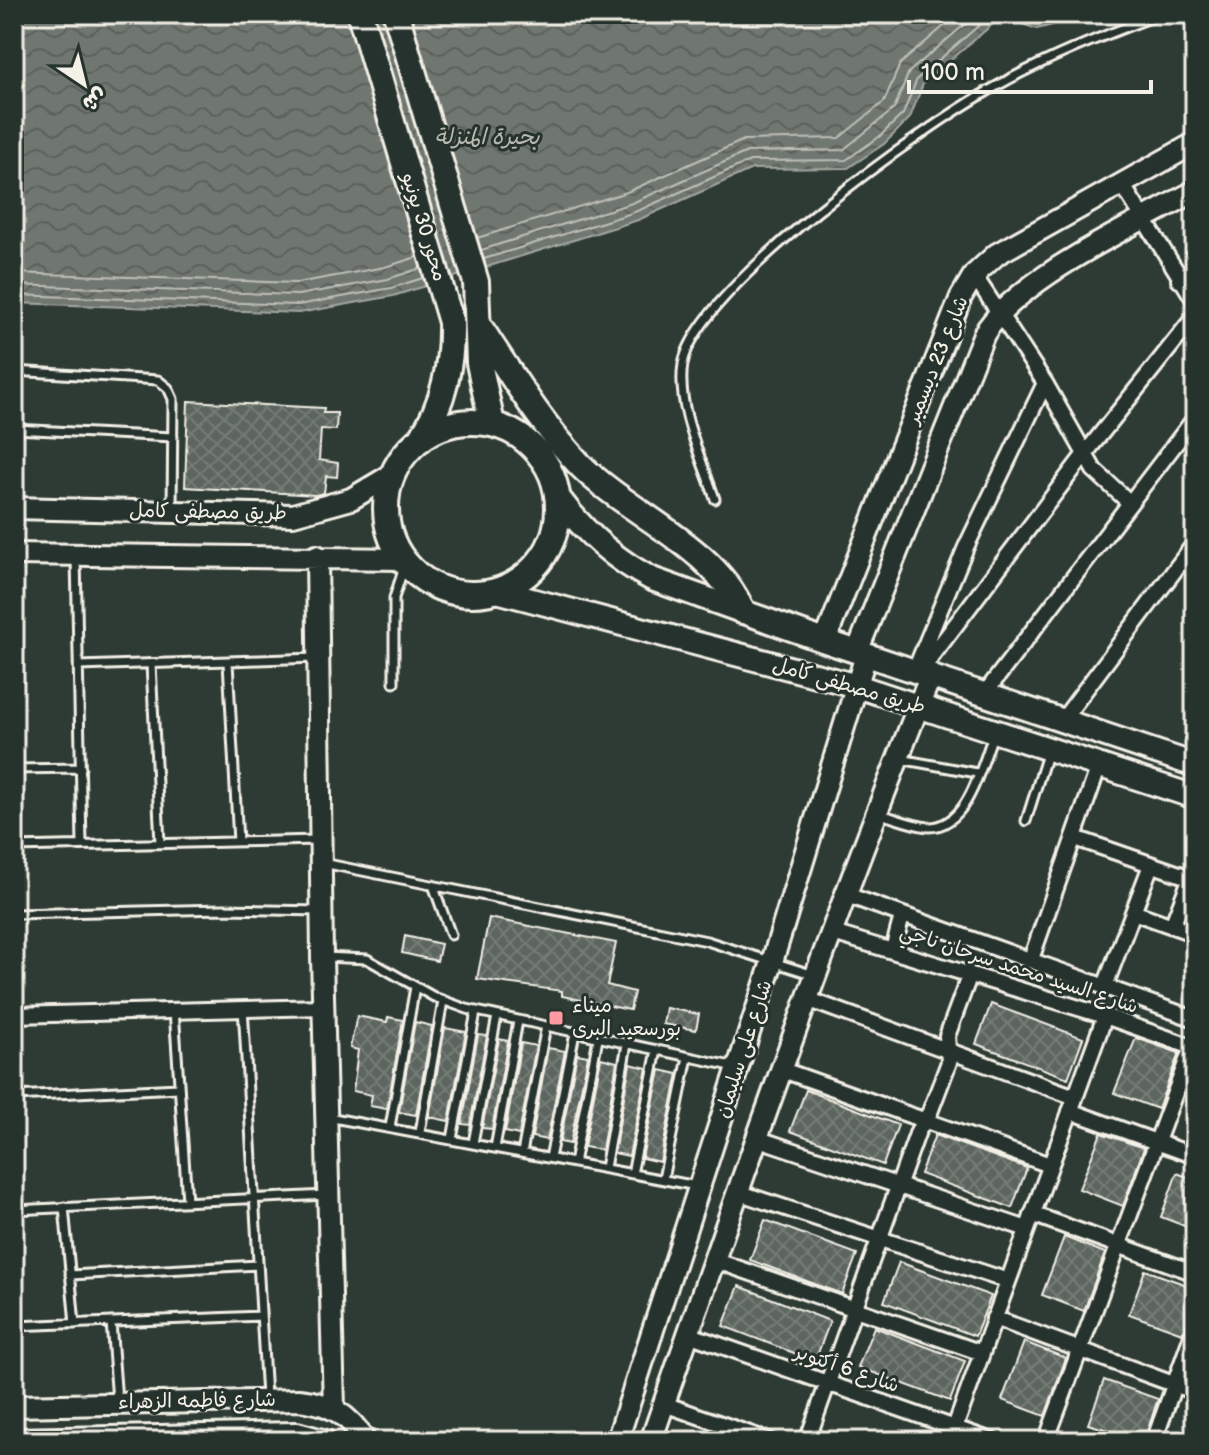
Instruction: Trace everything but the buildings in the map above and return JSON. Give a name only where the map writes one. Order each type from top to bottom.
[{"type":"highway","name":"محور 30 يونيو","points":[[360,14],[448,305],[451,339],[448,374],[438,408],[421,439]]},
{"type":"highway","name":"محور 30 يونيو","points":[[396,14],[476,282],[479,363],[492,424]]},
{"type":"highway","points":[[479,326],[520,390],[560,443],[623,503],[713,567],[729,585],[742,611]]},
{"type":"highway","points":[[492,424],[520,435],[542,456],[558,497],[557,527],[545,555],[524,577],[497,591],[473,594],[449,591],[427,582],[404,562],[386,517],[393,474],[421,439],[447,425],[492,424]]},
{"type":"main road","name":"طريق مصطفى كامل","points":[[558,497],[585,530],[630,568],[825,641],[1064,718],[1195,765]]},
{"type":"main road","name":"طريق مصطفى كامل","points":[[497,591],[857,686],[1100,763],[1195,797]]},
{"type":"street","name":"شارع 23 ديسمبر","points":[[825,641],[961,297],[974,275],[997,254],[1195,143]]},
{"type":"street","points":[[1122,184],[1179,280],[1195,301]]},
{"type":"street","name":"شارع 23 ديسمبر","points":[[862,653],[984,334],[999,311],[1033,284],[1195,191]]},
{"type":"street","points":[[1179,280],[1195,270]]},
{"type":"street","points":[[974,275],[1045,383],[1084,455],[1106,485],[1130,503]]},
{"type":"street","points":[[922,672],[1084,455],[1195,316]]},
{"type":"street","points":[[651,1441],[780,1069],[875,812],[919,705],[922,672],[966,547],[1045,383]]},
{"type":"street","points":[[985,693],[1195,418]]},
{"type":"street","name":"طريق مصطفى كامل","points":[[14,508],[273,515],[313,512],[351,499],[393,474]]},
{"type":"street","points":[[1064,718],[1195,543]]},
{"type":"street","points":[[14,554],[317,556],[404,562]]},
{"type":"street","points":[[317,556],[322,957],[334,1408],[357,1428],[365,1441]]},
{"type":"street","name":"شارع على سليمان","points":[[617,1441],[772,962],[857,686],[862,653]]},
{"type":"street","points":[[1031,959],[1100,763]]},
{"type":"street","points":[[1075,838],[1151,865],[1193,873],[1172,926]]},
{"type":"street","points":[[1105,986],[1151,865]]},
{"type":"street","name":"شارع السيد محمد سرحان ناجي","points":[[844,894],[1195,1019]]},
{"type":"street","points":[[1133,912],[1195,934]]},
{"type":"street","points":[[893,950],[902,916]]},
{"type":"street","name":"شارع السيد محمد سرحان ناجي","points":[[830,932],[1105,1016],[1194,1048]]},
{"type":"street","points":[[807,1441],[897,1186],[949,1062],[947,1036],[970,974]]},
{"type":"street","points":[[807,999],[948,1050],[1195,1156]]},
{"type":"street","points":[[14,1015],[323,1007]]},
{"type":"street","points":[[952,1435],[1105,1016]]},
{"type":"street","points":[[1046,1441],[1194,1048]]},
{"type":"street","points":[[780,1069],[1050,1165]]},
{"type":"street","points":[[756,1138],[1027,1229]]},
{"type":"street","points":[[737,1192],[1008,1281]]},
{"type":"street","points":[[1032,1214],[1195,1273]]},
{"type":"street","points":[[714,1260],[982,1353]]},
{"type":"street","points":[[994,1318],[1195,1392]]},
{"type":"street","points":[[1154,1441],[1195,1327]]},
{"type":"street","name":"شارع 6 أكتوبر","points":[[688,1334],[827,1384],[952,1435],[992,1441]]},
{"type":"street","points":[[219,1399],[222,1433]]},
{"type":"street","name":"شارع فاطمه الزهراء","points":[[14,1406],[266,1399],[317,1402],[334,1408]]},
{"type":"street","points":[[664,1404],[770,1441]]},
{"type":"street","name":"شارع فاطمه الزهراء","points":[[14,1439],[222,1433],[309,1434],[326,1441]]},
{"type":"lane","points":[[715,499],[690,420],[683,364],[691,340],[714,307],[772,249],[944,118],[1051,59],[1161,14]]},
{"type":"lane","points":[[14,371],[158,380],[168,388],[173,399],[172,512]]},
{"type":"lane","points":[[14,429],[173,437]]},
{"type":"lane","points":[[76,555],[82,845]]},
{"type":"lane","points":[[394,683],[394,598],[404,562]]},
{"type":"lane","points":[[79,666],[319,658]]},
{"type":"lane","points":[[228,662],[238,842]]},
{"type":"lane","points":[[151,664],[160,843]]},
{"type":"lane","points":[[875,812],[929,827],[942,824],[963,807],[995,731]]},
{"type":"lane","points":[[1026,821],[1049,747]]},
{"type":"lane","points":[[897,758],[977,773]]},
{"type":"lane","points":[[14,769],[81,768]]},
{"type":"lane","points":[[14,847],[321,840]]},
{"type":"lane","points":[[321,862],[707,941],[816,976]]},
{"type":"lane","points":[[433,885],[451,935]]},
{"type":"lane","points":[[14,914],[223,909],[322,911]]},
{"type":"lane","points":[[322,957],[367,959],[443,1001],[476,1012],[738,1067]]},
{"type":"lane","points":[[390,1127],[415,987]]},
{"type":"lane","points":[[420,1132],[443,1001]]},
{"type":"lane","points":[[243,1007],[266,1399]]},
{"type":"lane","points":[[174,1010],[187,1201]]},
{"type":"lane","points":[[452,1139],[476,1012]]},
{"type":"lane","points":[[473,1143],[497,1016]]},
{"type":"lane","points":[[495,1148],[518,1021]]},
{"type":"lane","points":[[522,1153],[546,1026]]},
{"type":"lane","points":[[550,1158],[575,1033]]},
{"type":"lane","points":[[574,1163],[598,1038]]},
{"type":"lane","points":[[605,1168],[627,1044]]},
{"type":"lane","points":[[632,1174],[657,1050]]},
{"type":"lane","points":[[663,1179],[688,1057]]},
{"type":"lane","points":[[14,1096],[179,1088]]},
{"type":"lane","points":[[326,1116],[699,1186]]},
{"type":"lane","points":[[14,1210],[330,1195]]},
{"type":"lane","points":[[64,1207],[75,1324]]},
{"type":"lane","points":[[70,1275],[258,1265]]},
{"type":"lane","points":[[14,1326],[261,1316]]},
{"type":"lane","points":[[111,1322],[117,1403]]},
{"type":"water","name":"بحيرة المنزلة","points":[[14,14],[1095,14],[1037,29],[1001,17],[923,84],[910,118],[884,144],[848,168],[752,169],[638,220],[393,296],[299,313],[14,303]]},
{"type":"place","name":"ميناء بورسعيد البرى","points":[[556,1018]]}]
